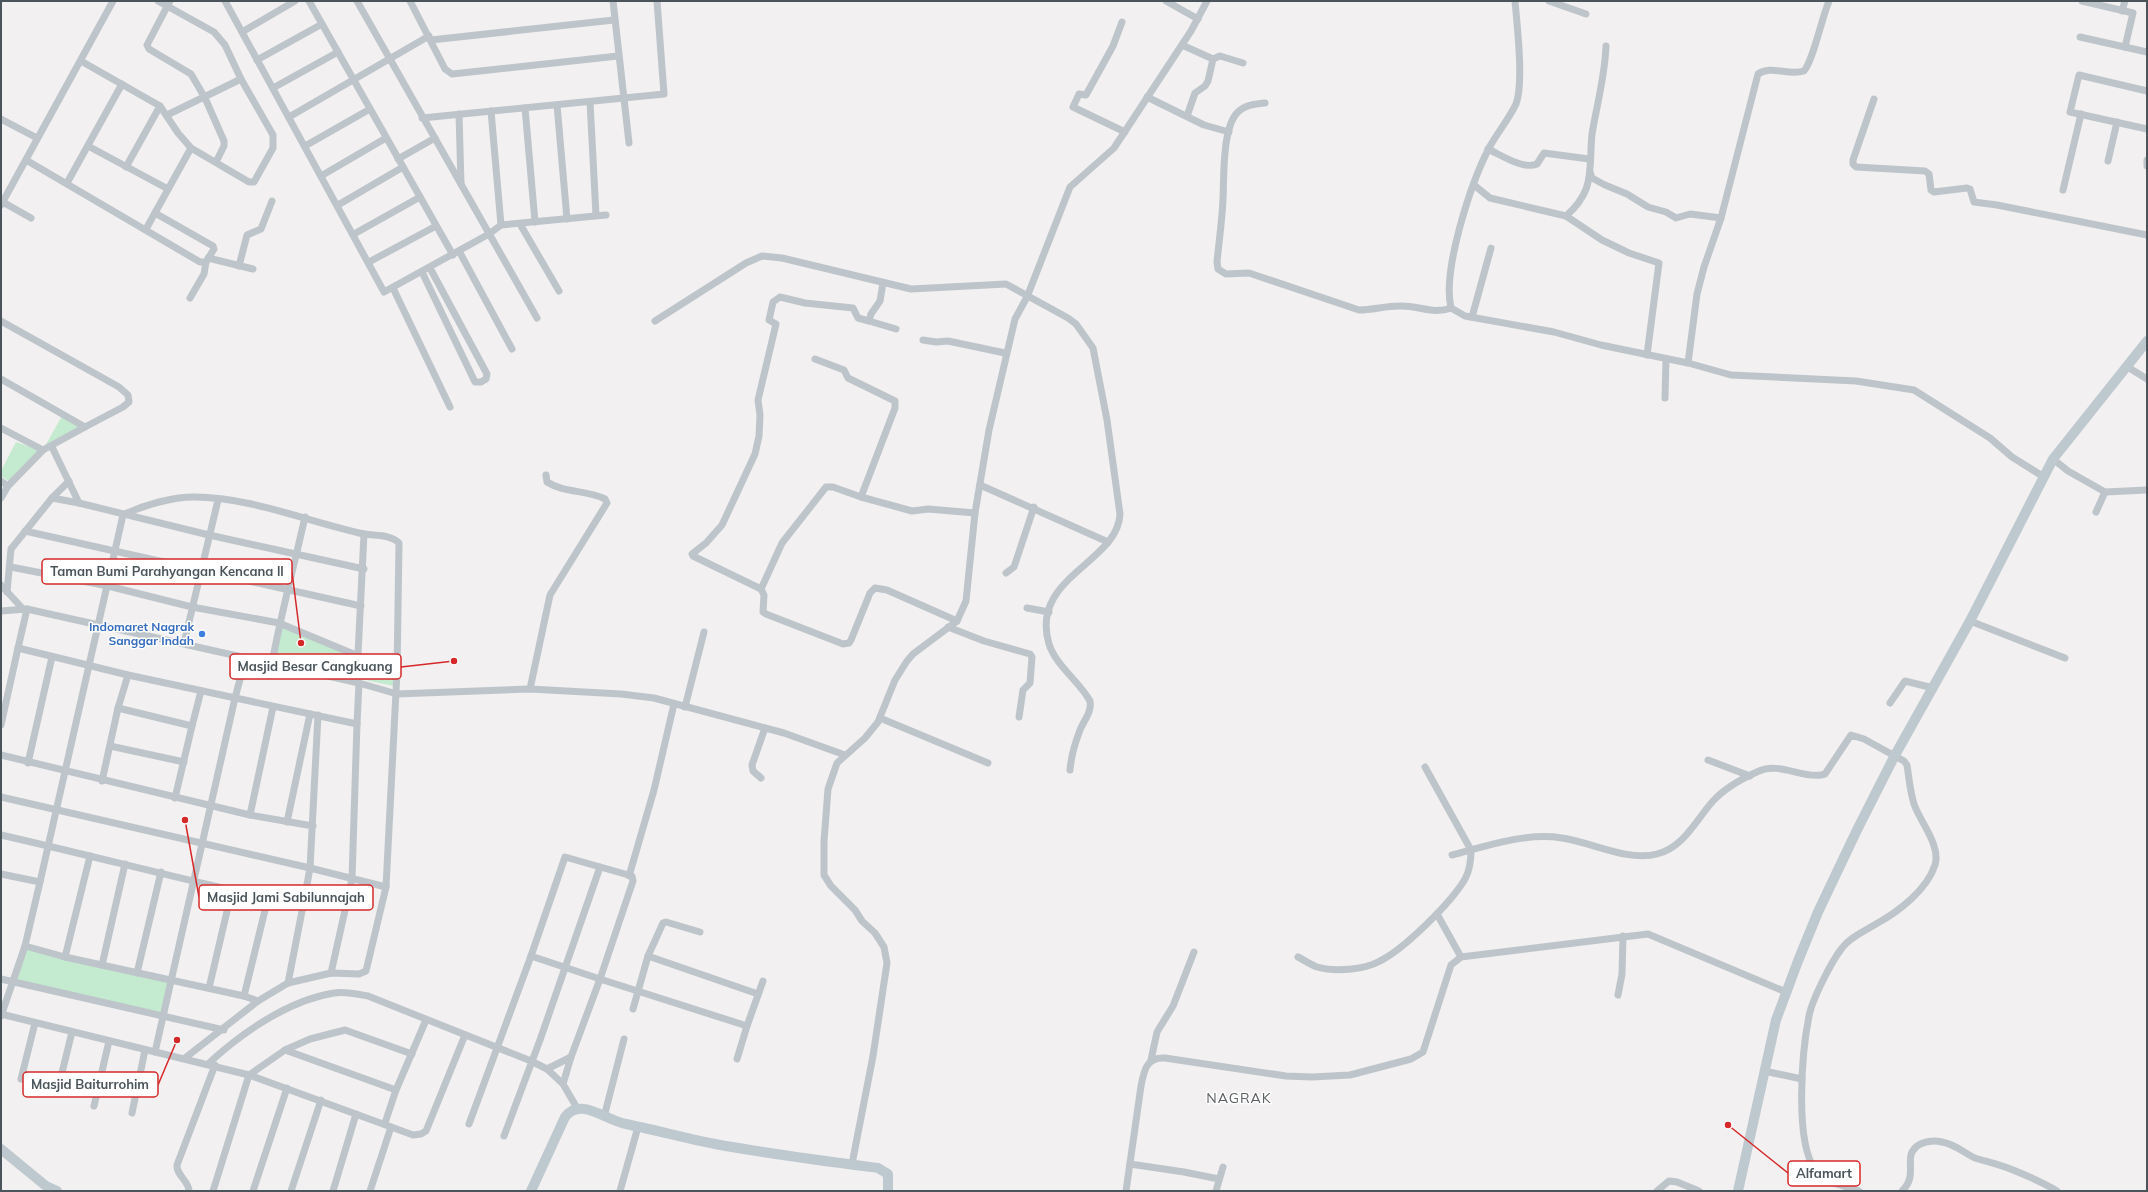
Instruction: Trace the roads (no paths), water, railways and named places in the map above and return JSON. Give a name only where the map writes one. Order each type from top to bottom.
[{"type":"street","points":[[31,218],[2,203],[113,1]]},
{"type":"street","points":[[81,61],[160,106],[178,133],[191,148],[251,183],[254,182],[273,148],[273,135],[241,79],[220,38],[214,32],[169,4],[158,1]]},
{"type":"street","points":[[242,32],[295,1]]},
{"type":"street","points":[[309,1],[436,226],[456,253],[512,349]]},
{"type":"street","points":[[357,1],[422,118],[435,138],[537,318]]},
{"type":"street","points":[[420,1],[410,1],[445,69],[452,74],[618,56]]},
{"type":"street","points":[[612,1],[629,144]]},
{"type":"street","points":[[422,118],[664,94],[657,1]]},
{"type":"street","points":[[1166,1],[1198,18]]},
{"type":"street","points":[[852,1164],[874,1056],[887,963],[884,947],[875,933],[862,921],[855,910],[831,886],[824,875],[824,841],[828,789],[837,763],[865,738],[880,718],[895,680],[907,661],[913,654],[956,621],[966,601],[975,513],[989,430],[1005,352],[1015,319],[1027,296],[1070,187],[1114,148],[1182,45],[1207,1]]},
{"type":"street","points":[[1515,1],[1519,64],[1517,97],[1512,110],[1488,149],[1464,210],[1456,245],[1449,294],[1451,308],[1456,312],[1472,317],[1554,332],[1601,345],[1688,363],[1731,375],[1856,381],[1914,390],[1990,438],[2012,458],[2044,477]]},
{"type":"street","points":[[1549,1],[1586,14]]},
{"type":"street","points":[[1688,363],[1697,294],[1704,267],[1721,218],[1758,74],[1763,71],[1771,70],[1799,73],[1808,67],[1828,1]]},
{"type":"street","points":[[2082,1],[2133,13],[2125,47]]},
{"type":"street","points":[[2122,11],[2124,1]]},
{"type":"street","points":[[226,2],[354,234],[384,292],[430,268],[489,234],[501,225],[606,215]]},
{"type":"street","points":[[169,4],[147,45],[149,49],[191,74],[205,98],[224,141],[224,146],[216,162]]},
{"type":"street","points":[[289,117],[390,58],[430,38],[614,20]]},
{"type":"street","points":[[1122,22],[1113,46],[1086,95],[1079,94],[1073,107],[1125,132]]},
{"type":"street","points":[[257,60],[322,24]]},
{"type":"street","points":[[2080,37],[2147,52]]},
{"type":"street","points":[[1182,45],[1213,59],[1220,56],[1243,63]]},
{"type":"street","points":[[1566,216],[1581,199],[1589,181],[1589,159],[1605,73],[1606,46]]},
{"type":"street","points":[[273,88],[338,52]]},
{"type":"street","points":[[1187,116],[1195,93],[1205,86],[1208,81],[1213,59]]},
{"type":"street","points":[[2147,90],[2079,75],[2070,112],[2147,129]]},
{"type":"street","points":[[167,115],[205,98],[241,79]]},
{"type":"street","points":[[67,183],[122,84]]},
{"type":"street","points":[[1147,97],[1204,125],[1230,132]]},
{"type":"street","points":[[1874,99],[1853,160],[1853,164],[1856,167],[1925,171],[1929,174],[1931,190],[1934,192],[1967,188],[1970,190],[1972,200],[1974,202],[1997,204],[2147,235]]},
{"type":"street","points":[[590,102],[596,215]]},
{"type":"street","points":[[1265,103],[1249,105],[1240,110],[1233,119],[1223,162],[1223,201],[1217,262],[1218,269],[1222,273],[1249,273],[1359,310],[1372,310],[1400,306],[1441,312],[1451,308]]},
{"type":"street","points":[[557,105],[567,219]]},
{"type":"street","points":[[126,167],[160,106]]},
{"type":"street","points":[[526,108],[535,222]]},
{"type":"street","points":[[305,146],[370,109]]},
{"type":"street","points":[[491,111],[501,225]]},
{"type":"street","points":[[459,114],[462,186]]},
{"type":"street","points":[[2063,190],[2081,114]]},
{"type":"street","points":[[1,119],[37,138]]},
{"type":"street","points":[[2108,162],[2118,122]]},
{"type":"street","points":[[321,176],[386,138]]},
{"type":"street","points":[[398,159],[435,138]]},
{"type":"street","points":[[88,146],[168,189]]},
{"type":"street","points":[[146,229],[191,148]]},
{"type":"street","points":[[1488,149],[1514,161],[1530,165],[1537,164],[1544,153],[1589,159]]},
{"type":"street","points":[[26,160],[200,262],[207,260],[253,269]]},
{"type":"street","points":[[2147,160],[2147,166]]},
{"type":"street","points":[[338,205],[403,167]]},
{"type":"street","points":[[1590,172],[1592,178],[1605,185],[1627,194],[1648,207],[1666,212],[1676,218],[1690,214],[1721,218]]},
{"type":"street","points":[[1474,185],[1490,198],[1566,216],[1602,240],[1629,253],[1659,263],[1647,355]]},
{"type":"street","points":[[354,234],[420,197]]},
{"type":"street","points":[[239,266],[247,235],[261,229],[272,201]]},
{"type":"street","points":[[155,213],[210,244],[214,248],[207,260],[204,274],[190,298]]},
{"type":"street","points":[[520,224],[560,291]]},
{"type":"street","points":[[369,262],[436,226]]},
{"type":"street","points":[[1472,317],[1491,248]]},
{"type":"street","points":[[655,321],[746,263],[762,256],[782,258],[883,283],[923,290],[1006,284],[1068,318],[1079,328],[1093,348],[1108,420],[1120,523],[1108,542],[1062,585],[1049,612],[1048,635],[1054,655],[1090,701],[1089,712],[1080,730],[1071,756],[1070,770]]},
{"type":"street","points":[[422,272],[475,382],[481,382],[486,379],[487,374],[430,268]]},
{"type":"street","points":[[869,321],[871,314],[880,301],[883,283]]},
{"type":"street","points":[[393,288],[450,407]]},
{"type":"street","points":[[896,329],[858,318],[853,308],[805,303],[780,296],[773,302],[769,320],[776,324],[758,400],[760,415],[759,436],[755,454],[722,525],[706,543],[692,554],[693,556],[761,589],[764,596],[763,612],[766,614],[842,644],[849,643],[851,640],[870,593],[875,588],[887,590],[956,621]]},
{"type":"street","points":[[1,321],[119,387],[128,395],[128,402],[124,407],[85,427],[52,447],[43,450],[8,486],[1,498]]},
{"type":"street","points":[[923,340],[936,342],[948,341],[1005,352]]},
{"type":"street","points":[[1738,1191],[1776,1020],[1818,912],[1894,757],[1970,621],[2053,459],[2147,341]]},
{"type":"street","points":[[815,359],[844,370],[848,378],[895,401],[895,408],[861,497]]},
{"type":"street","points":[[1665,398],[1666,359]]},
{"type":"street","points":[[2126,366],[2147,379]]},
{"type":"street","points":[[1,379],[85,427]]},
{"type":"street","points":[[1,428],[43,450]]},
{"type":"street","points":[[52,447],[79,503]]},
{"type":"street","points":[[2053,459],[2068,471],[2105,492],[2147,490]]},
{"type":"street","points":[[530,689],[550,595],[607,503],[605,499],[598,495],[553,486],[546,482],[546,475]]},
{"type":"street","points":[[7,592],[11,567],[11,550],[68,480]]},
{"type":"street","points":[[1,481],[8,486]]},
{"type":"street","points":[[980,485],[1034,507],[1108,542]]},
{"type":"street","points":[[761,589],[782,543],[826,487],[833,487],[861,497],[912,510],[928,509],[975,513]]},
{"type":"street","points":[[2096,512],[2105,492]]},
{"type":"street","points":[[186,1059],[224,1030],[258,1001],[288,983],[332,973],[359,974],[366,971],[386,887],[397,694],[398,543],[393,538],[364,534],[305,517],[218,500],[194,497],[178,499],[133,510],[124,515],[25,946],[14,982],[1,1015],[249,1074],[413,1135],[421,1134],[426,1130],[465,1035]]},
{"type":"street","points":[[52,498],[79,503],[209,535],[364,569]]},
{"type":"street","points":[[184,643],[200,570],[218,500]]},
{"type":"street","points":[[1006,573],[1014,567],[1034,507]]},
{"type":"street","points":[[272,663],[279,623],[289,589],[305,517]]},
{"type":"street","points":[[25,531],[361,606]]},
{"type":"street","points":[[358,654],[364,569],[364,534]]},
{"type":"street","points":[[11,567],[108,586],[192,607],[279,623],[358,654],[397,672]]},
{"type":"street","points":[[1,585],[25,609]]},
{"type":"street","points":[[1027,608],[1049,612]]},
{"type":"street","points":[[1,725],[25,609]]},
{"type":"street","points":[[1,611],[25,609],[99,624],[359,683],[397,694],[530,689],[622,694],[674,704],[765,728],[845,755]]},
{"type":"street","points":[[1970,621],[2064,658]]},
{"type":"street","points":[[948,627],[984,641],[1030,654],[1032,657],[1031,678],[1030,683],[1023,690],[1019,718]]},
{"type":"street","points":[[685,707],[704,632]]},
{"type":"street","points":[[18,648],[128,675],[357,724]]},
{"type":"street","points":[[28,763],[52,657]]},
{"type":"street","points":[[155,1052],[234,698],[246,657]]},
{"type":"street","points":[[102,781],[118,708],[128,675]]},
{"type":"street","points":[[1890,703],[1905,681],[1932,688]]},
{"type":"street","points":[[332,973],[352,879],[359,683]]},
{"type":"street","points":[[175,798],[201,691]]},
{"type":"street","points":[[630,876],[654,790],[674,704]]},
{"type":"street","points":[[250,815],[273,707]]},
{"type":"street","points":[[118,708],[192,726]]},
{"type":"street","points":[[287,822],[310,714]]},
{"type":"street","points":[[288,983],[310,868],[318,716]]},
{"type":"street","points":[[880,718],[988,763]]},
{"type":"street","points":[[761,778],[752,768],[765,728]]},
{"type":"street","points":[[1452,855],[1540,836],[1562,838],[1637,856],[1656,854],[1671,849],[1684,838],[1714,800],[1732,785],[1759,771],[1776,768],[1792,773],[1825,774],[1851,735],[1864,739],[1907,765],[1913,802],[1936,852],[1934,866],[1927,881],[1910,900],[1885,920],[1853,938],[1842,948],[1830,968],[1809,1015],[1802,1079],[1806,1148],[1810,1161],[1816,1172],[1828,1180],[1859,1191]]},
{"type":"street","points":[[110,746],[184,762]]},
{"type":"street","points":[[1,755],[28,763],[65,770],[102,781],[175,798],[250,815],[313,826]]},
{"type":"street","points":[[1708,760],[1750,776]]},
{"type":"street","points":[[1298,957],[1317,967],[1332,969],[1358,968],[1380,962],[1406,942],[1437,914],[1465,879],[1471,864],[1471,850],[1425,767]]},
{"type":"street","points":[[1,797],[310,868],[386,887]]},
{"type":"street","points":[[1,835],[161,872],[193,882],[303,906]]},
{"type":"street","points":[[65,957],[90,856]]},
{"type":"street","points":[[469,1124],[498,1049],[564,858],[568,856],[634,878],[600,979],[571,1057],[563,1084]]},
{"type":"street","points":[[102,965],[125,864]]},
{"type":"street","points":[[504,1136],[530,1061],[565,969],[600,867]]},
{"type":"street","points":[[137,973],[161,872]]},
{"type":"street","points":[[1,874],[40,882]]},
{"type":"street","points":[[209,988],[232,890]]},
{"type":"street","points":[[244,996],[268,898]]},
{"type":"street","points":[[1437,914],[1461,957]]},
{"type":"street","points":[[633,1009],[648,956],[664,922],[700,932]]},
{"type":"street","points":[[1126,1191],[1144,1069],[1151,1060],[1157,1057],[1286,1076],[1312,1077],[1350,1075],[1411,1059],[1423,1052],[1451,965],[1461,957],[1648,934],[1723,967],[1786,992]]},
{"type":"street","points":[[1618,995],[1622,980],[1623,936]]},
{"type":"street","points":[[25,946],[65,957],[244,996],[258,1001]]},
{"type":"street","points":[[1151,1060],[1157,1032],[1173,1006],[1194,952]]},
{"type":"street","points":[[531,956],[565,969],[638,990],[747,1026]]},
{"type":"street","points":[[648,956],[758,994]]},
{"type":"street","points":[[1,979],[224,1030]]},
{"type":"street","points":[[737,1059],[763,981]]},
{"type":"street","points":[[189,1191],[189,1186],[176,1170],[208,1064],[244,1033],[291,1006],[336,993],[351,993],[368,996],[547,1069],[563,1084],[577,1108]]},
{"type":"street","points":[[370,1191],[396,1090],[426,1020]]},
{"type":"street","points":[[21,1079],[35,1023]]},
{"type":"street","points":[[213,1191],[249,1074],[285,1050],[310,1039],[345,1030],[412,1054]]},
{"type":"street","points":[[58,1089],[72,1032]]},
{"type":"street","points":[[604,1117],[624,1039]]},
{"type":"street","points":[[94,1106],[109,1041]]},
{"type":"street","points":[[132,1112],[145,1050]]},
{"type":"street","points":[[285,1050],[396,1090]]},
{"type":"street","points":[[547,1069],[571,1057]]},
{"type":"street","points":[[1764,1071],[1802,1079]]},
{"type":"street","points":[[252,1191],[287,1088]]},
{"type":"street","points":[[291,1191],[321,1100]]},
{"type":"street","points":[[531,1191],[565,1117],[571,1110],[577,1108],[586,1109],[604,1117],[638,1127],[714,1144],[878,1168],[886,1171],[889,1180],[888,1191]]},
{"type":"street","points":[[333,1191],[356,1114]]},
{"type":"street","points":[[620,1191],[638,1127]]},
{"type":"street","points":[[1902,1191],[1908,1186],[1911,1176],[1910,1163],[1912,1153],[1916,1146],[1931,1141],[1954,1145],[1974,1157],[2013,1169],[2057,1191]]},
{"type":"street","points":[[1,1149],[46,1186],[57,1191]]},
{"type":"street","points":[[1130,1164],[1184,1172],[1219,1180]]},
{"type":"street","points":[[1216,1191],[1223,1167]]},
{"type":"street","points":[[1657,1191],[1669,1182],[1677,1182],[1699,1191]]},
{"type":"place","name":"Indomaret Nagrak Sanggar Indah","points":[[202,634]]},
{"type":"place","name":"Taman Bumi Parahyangan Kencana ll","points":[[301,643]]},
{"type":"place","name":"Masjid Besar Cangkuang","points":[[454,661]]},
{"type":"place","name":"Masjid Jami Sabilunnajah","points":[[185,820]]},
{"type":"place","name":"Masjid Baiturrohim","points":[[177,1040]]},
{"type":"place","name":"Alfamart","points":[[1728,1125]]},
{"type":"district","name":"NAGRAK","points":[[1239,1098]]}]
